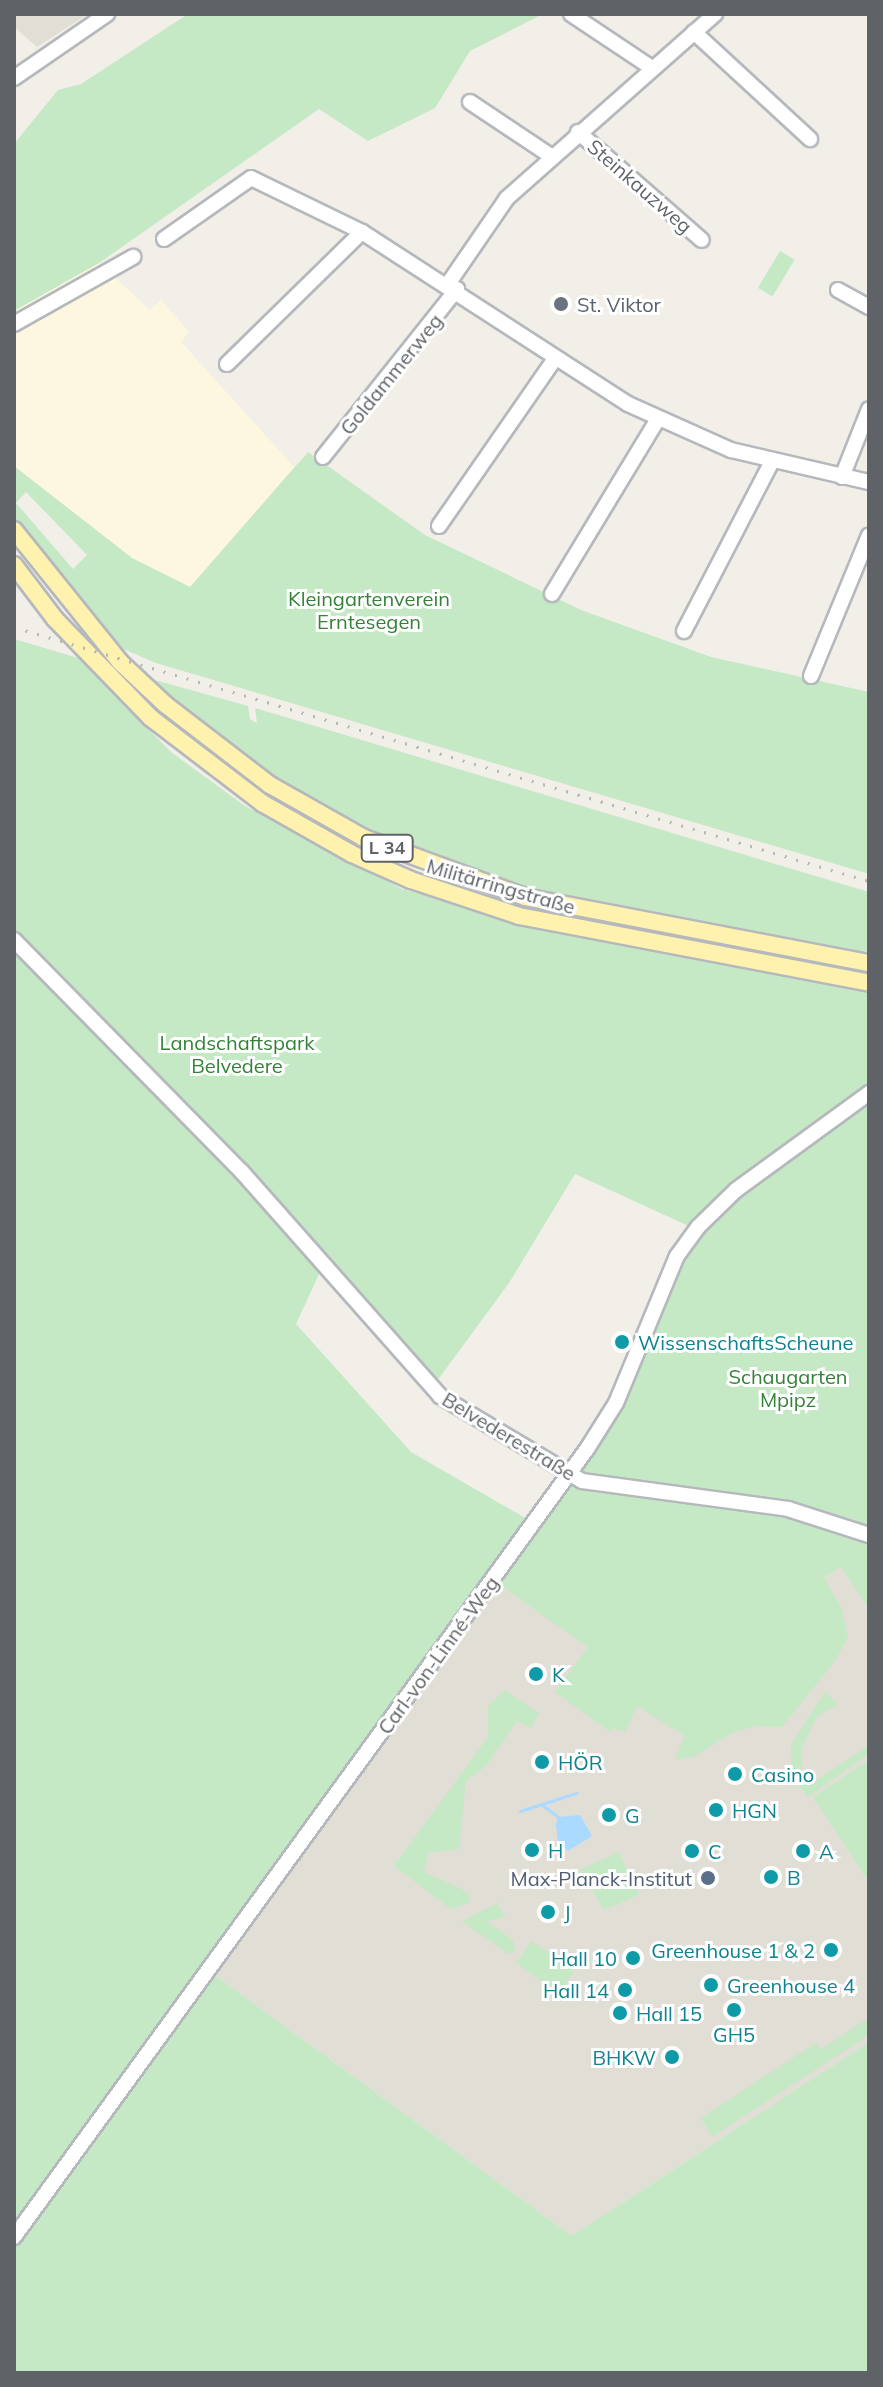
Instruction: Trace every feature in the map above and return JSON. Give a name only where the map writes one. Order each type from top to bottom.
[{"type":"main road","name":"Militärringstraße","points":[[14,530],[120,662],[166,705],[270,785],[364,838],[525,897],[869,963]]},
{"type":"main road","name":"Militärringstraße","points":[[14,565],[55,619],[151,718],[262,803],[352,854],[519,916],[869,983]]},
{"type":"street","points":[[14,78],[107,14]]},
{"type":"street","points":[[571,14],[652,68]]},
{"type":"street","name":"Steinkauzweg","points":[[453,286],[507,198],[715,14]]},
{"type":"street","points":[[694,32],[810,139]]},
{"type":"street","points":[[470,102],[551,156]]},
{"type":"street","name":"Steinkauzweg","points":[[578,132],[702,240]]},
{"type":"street","points":[[164,239],[251,178],[362,232],[453,286],[554,360],[658,419],[731,450],[869,482]]},
{"type":"street","points":[[227,364],[362,232]]},
{"type":"street","points":[[14,324],[133,257]]},
{"type":"street","name":"Goldammerweg","points":[[323,457],[453,286]]},
{"type":"street","points":[[838,290],[869,307]]},
{"type":"street","points":[[439,526],[554,360]]},
{"type":"street","points":[[842,477],[869,409]]},
{"type":"street","points":[[552,594],[658,419]]},
{"type":"street","points":[[684,631],[772,461]]},
{"type":"street","points":[[811,676],[869,535]]},
{"type":"street","name":"Belvederestraße","points":[[14,940],[242,1172],[440,1396],[568,1475],[627,1491],[788,1509],[869,1535]]},
{"type":"street","name":"Carl-von-Linné-Weg","points":[[14,2237],[568,1475],[616,1403],[677,1256],[698,1227],[736,1190],[869,1093]]},
{"type":"shaded area","points":[[14,14],[88,14],[37,47],[14,27]]},
{"type":"shaded area","points":[[99,263],[150,310],[161,300],[189,332],[181,342],[294,467],[191,587],[132,558],[14,466],[14,311]]},
{"type":"shaded area","points":[[561,1491],[635,1504],[820,1581],[841,1567],[869,1609],[869,2042],[572,2236],[212,1973]]},
{"type":"green space","points":[[188,14],[543,14],[470,51],[435,108],[368,141],[319,109],[99,263],[14,311],[14,144],[58,90],[81,84]]},
{"type":"green space","points":[[780,251],[795,260],[772,297],[758,288]]},
{"type":"green space","name":"Kleingartenverein Erntesegen","points":[[308,452],[425,535],[581,610],[711,657],[869,692],[869,874],[156,663],[105,641],[14,521],[14,466],[132,558],[190,587]],"holes":[[[26,492],[87,555],[73,569],[16,503]]]},
{"type":"green space","name":"Landschaftspark Belvedere","points":[[14,639],[78,658],[171,752],[245,806],[402,889],[588,938],[869,991],[869,1609],[841,1567],[824,1578],[842,1609],[848,1638],[834,1662],[782,1727],[755,1726],[730,1734],[693,1757],[675,1759],[685,1736],[637,1706],[625,1732],[612,1728],[610,1732],[555,1692],[588,1647],[497,1583],[574,1484],[612,1492],[582,1470],[622,1399],[693,1228],[575,1174],[509,1283],[434,1385],[326,1259],[296,1324],[411,1452],[527,1519],[205,1968],[572,2236],[869,2042],[869,2373],[14,2373]]},
{"type":"green space","points":[[144,677],[248,706],[250,719],[257,723],[255,708],[869,892],[869,954],[589,903],[515,886],[388,842],[276,782],[227,748]]},
{"type":"green space","points":[[504,1690],[539,1713],[531,1728],[517,1721],[486,1766],[466,1781],[459,1849],[428,1853],[424,1872],[470,1893],[469,1903],[451,1909],[394,1866],[488,1737],[488,1707]]},
{"type":"green space","points":[[825,1691],[837,1705],[817,1716],[801,1749],[802,1771],[813,1783],[869,1745],[869,1754],[808,1797],[792,1776],[791,1745]]},
{"type":"green space","points":[[869,1760],[869,1882],[813,1797]]},
{"type":"green space","points":[[619,1852],[639,1895],[604,1910],[579,1870]]},
{"type":"green space","points":[[497,1903],[505,1917],[486,1921],[513,1940],[515,1951],[508,1954],[462,1921]]},
{"type":"green space","points":[[532,1941],[574,1972],[558,1993],[516,1963]]},
{"type":"green space","points":[[869,2018],[869,2035],[712,2137],[701,2118],[816,2043],[820,2050]]},
{"type":"water","points":[[580,1815],[592,1836],[568,1851],[558,1841],[558,1817]]},
{"type":"waterway","points":[[542,1804],[576,1793]]},
{"type":"waterway","points":[[520,1811],[541,1804],[558,1817]]},
{"type":"railway","points":[[14,627],[869,881]]},
{"type":"place","name":"St. Viktor","points":[[561,304]]},
{"type":"place","name":"WissenschaftsScheune","points":[[622,1342]]},
{"type":"place","name":"K","points":[[536,1674]]},
{"type":"place","name":"HÖR","points":[[542,1762]]},
{"type":"place","name":"Casino","points":[[735,1774]]},
{"type":"place","name":"HGN","points":[[716,1810]]},
{"type":"place","name":"G","points":[[609,1815]]},
{"type":"place","name":"H","points":[[532,1850]]},
{"type":"place","name":"C","points":[[692,1851]]},
{"type":"place","name":"A","points":[[803,1851]]},
{"type":"place","name":"B","points":[[771,1877]]},
{"type":"place","name":"Max-Planck-Institut","points":[[708,1878]]},
{"type":"place","name":"J","points":[[548,1912]]},
{"type":"place","name":"Greenhouse 1 & 2","points":[[831,1950]]},
{"type":"place","name":"Hall 10","points":[[633,1958]]},
{"type":"place","name":"Greenhouse 4","points":[[711,1985]]},
{"type":"place","name":"Hall 14","points":[[625,1990]]},
{"type":"place","name":"GH5","points":[[734,2010]]},
{"type":"place","name":"Hall 15","points":[[620,2013]]},
{"type":"place","name":"BHKW","points":[[672,2057]]},
{"type":"park label","name":"Schaugarten Mpipz","points":[[788,1388]]}]
